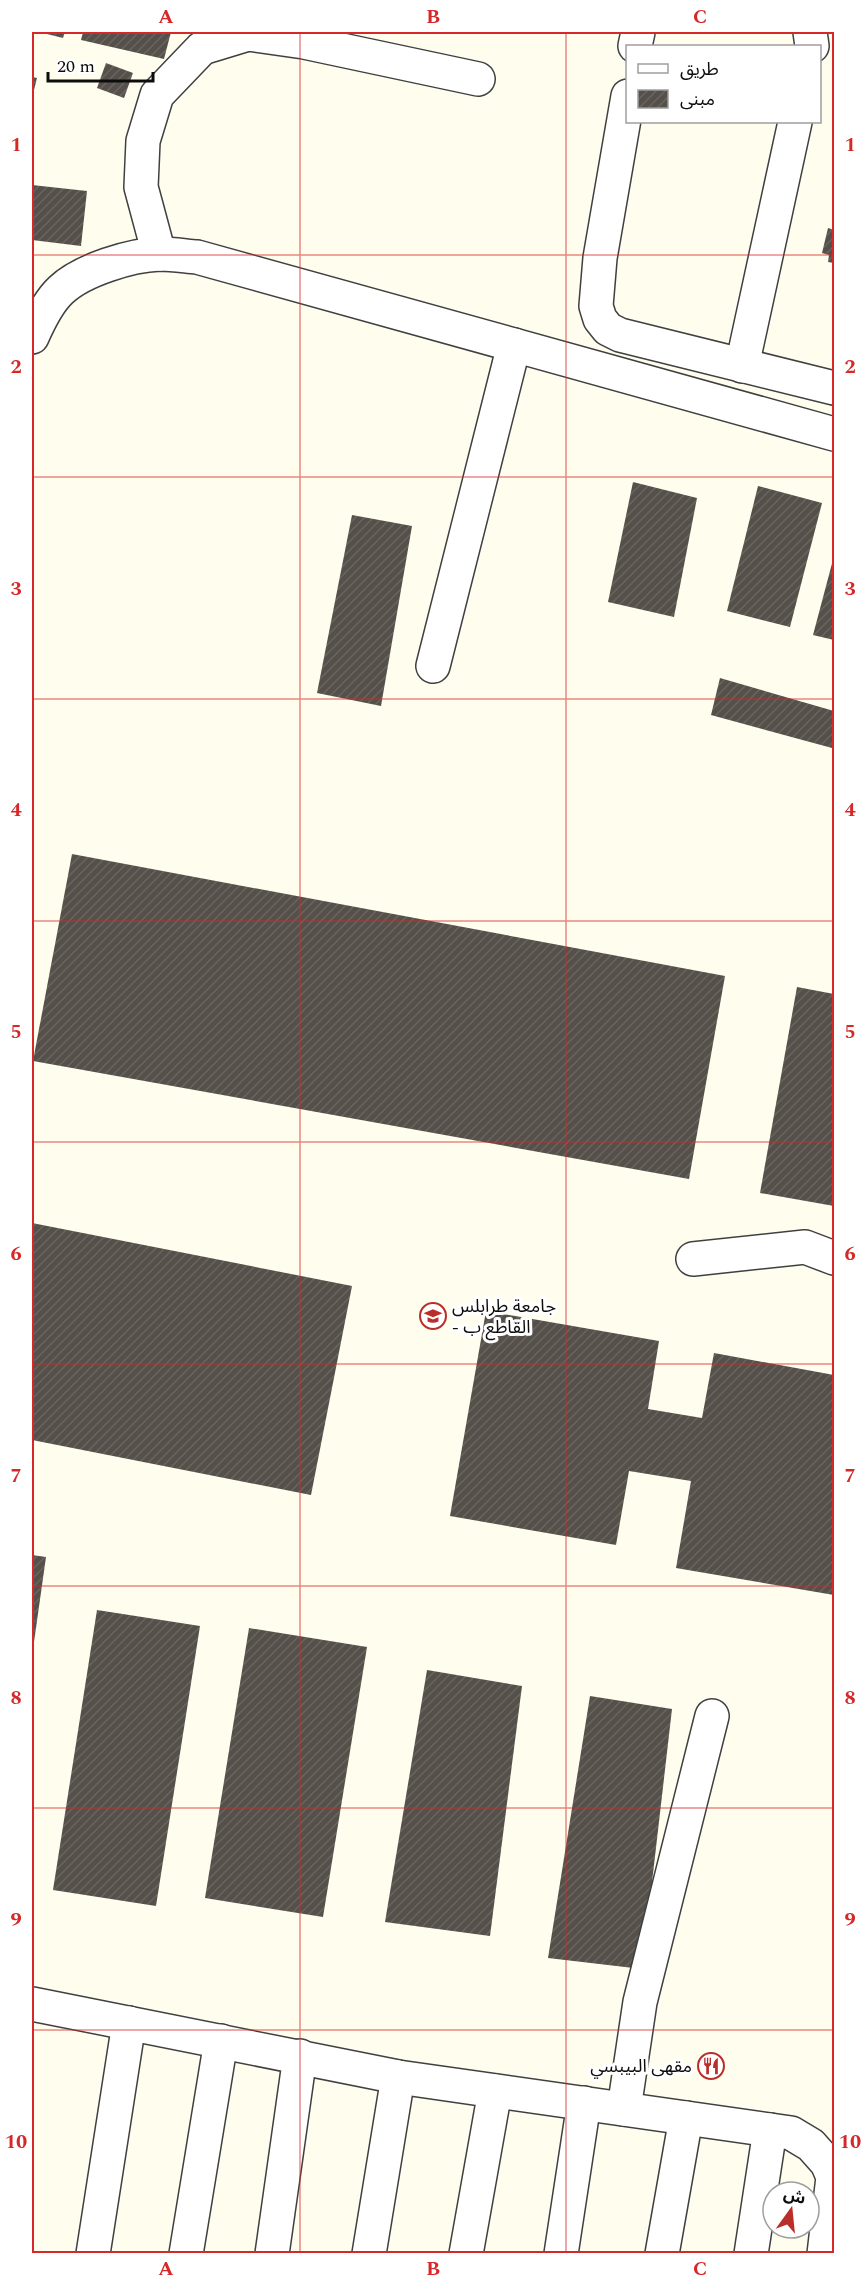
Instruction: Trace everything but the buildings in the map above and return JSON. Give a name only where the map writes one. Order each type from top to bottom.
[{"type":"street","points":[[159,254],[141,187],[143,141],[157,95],[202,48],[248,34],[304,42],[478,79]]},
{"type":"street","points":[[626,102],[600,258],[596,306],[600,318],[608,328],[620,335],[834,388]]},
{"type":"street","points":[[742,366],[795,123]]},
{"type":"street","points":[[32,337],[40,319],[61,290],[87,273],[127,259],[159,254],[197,257],[834,434]]},
{"type":"street","points":[[433,666],[514,345]]},
{"type":"street","points":[[693,1259],[805,1247],[834,1258]]},
{"type":"street","points":[[624,2109],[640,2002],[712,1716]]},
{"type":"street","points":[[32,2004],[398,2077],[791,2133],[811,2145],[827,2163],[833,2177],[824,2253]]},
{"type":"street","points":[[93,2253],[129,2023]]},
{"type":"street","points":[[186,2253],[221,2041]]},
{"type":"street","points":[[272,2253],[300,2056]]},
{"type":"street","points":[[369,2253],[398,2077]]},
{"type":"street","points":[[466,2253],[495,2091]]},
{"type":"street","points":[[561,2253],[584,2103]]},
{"type":"street","points":[[662,2253],[686,2118]]},
{"type":"street","points":[[751,2253],[770,2130]]},
{"type":"place","name":"جامعة طرابلس - القاطع ب","points":[[433,1316]]},
{"type":"place","name":"مقهى البيبسي","points":[[711,2066]]}]
